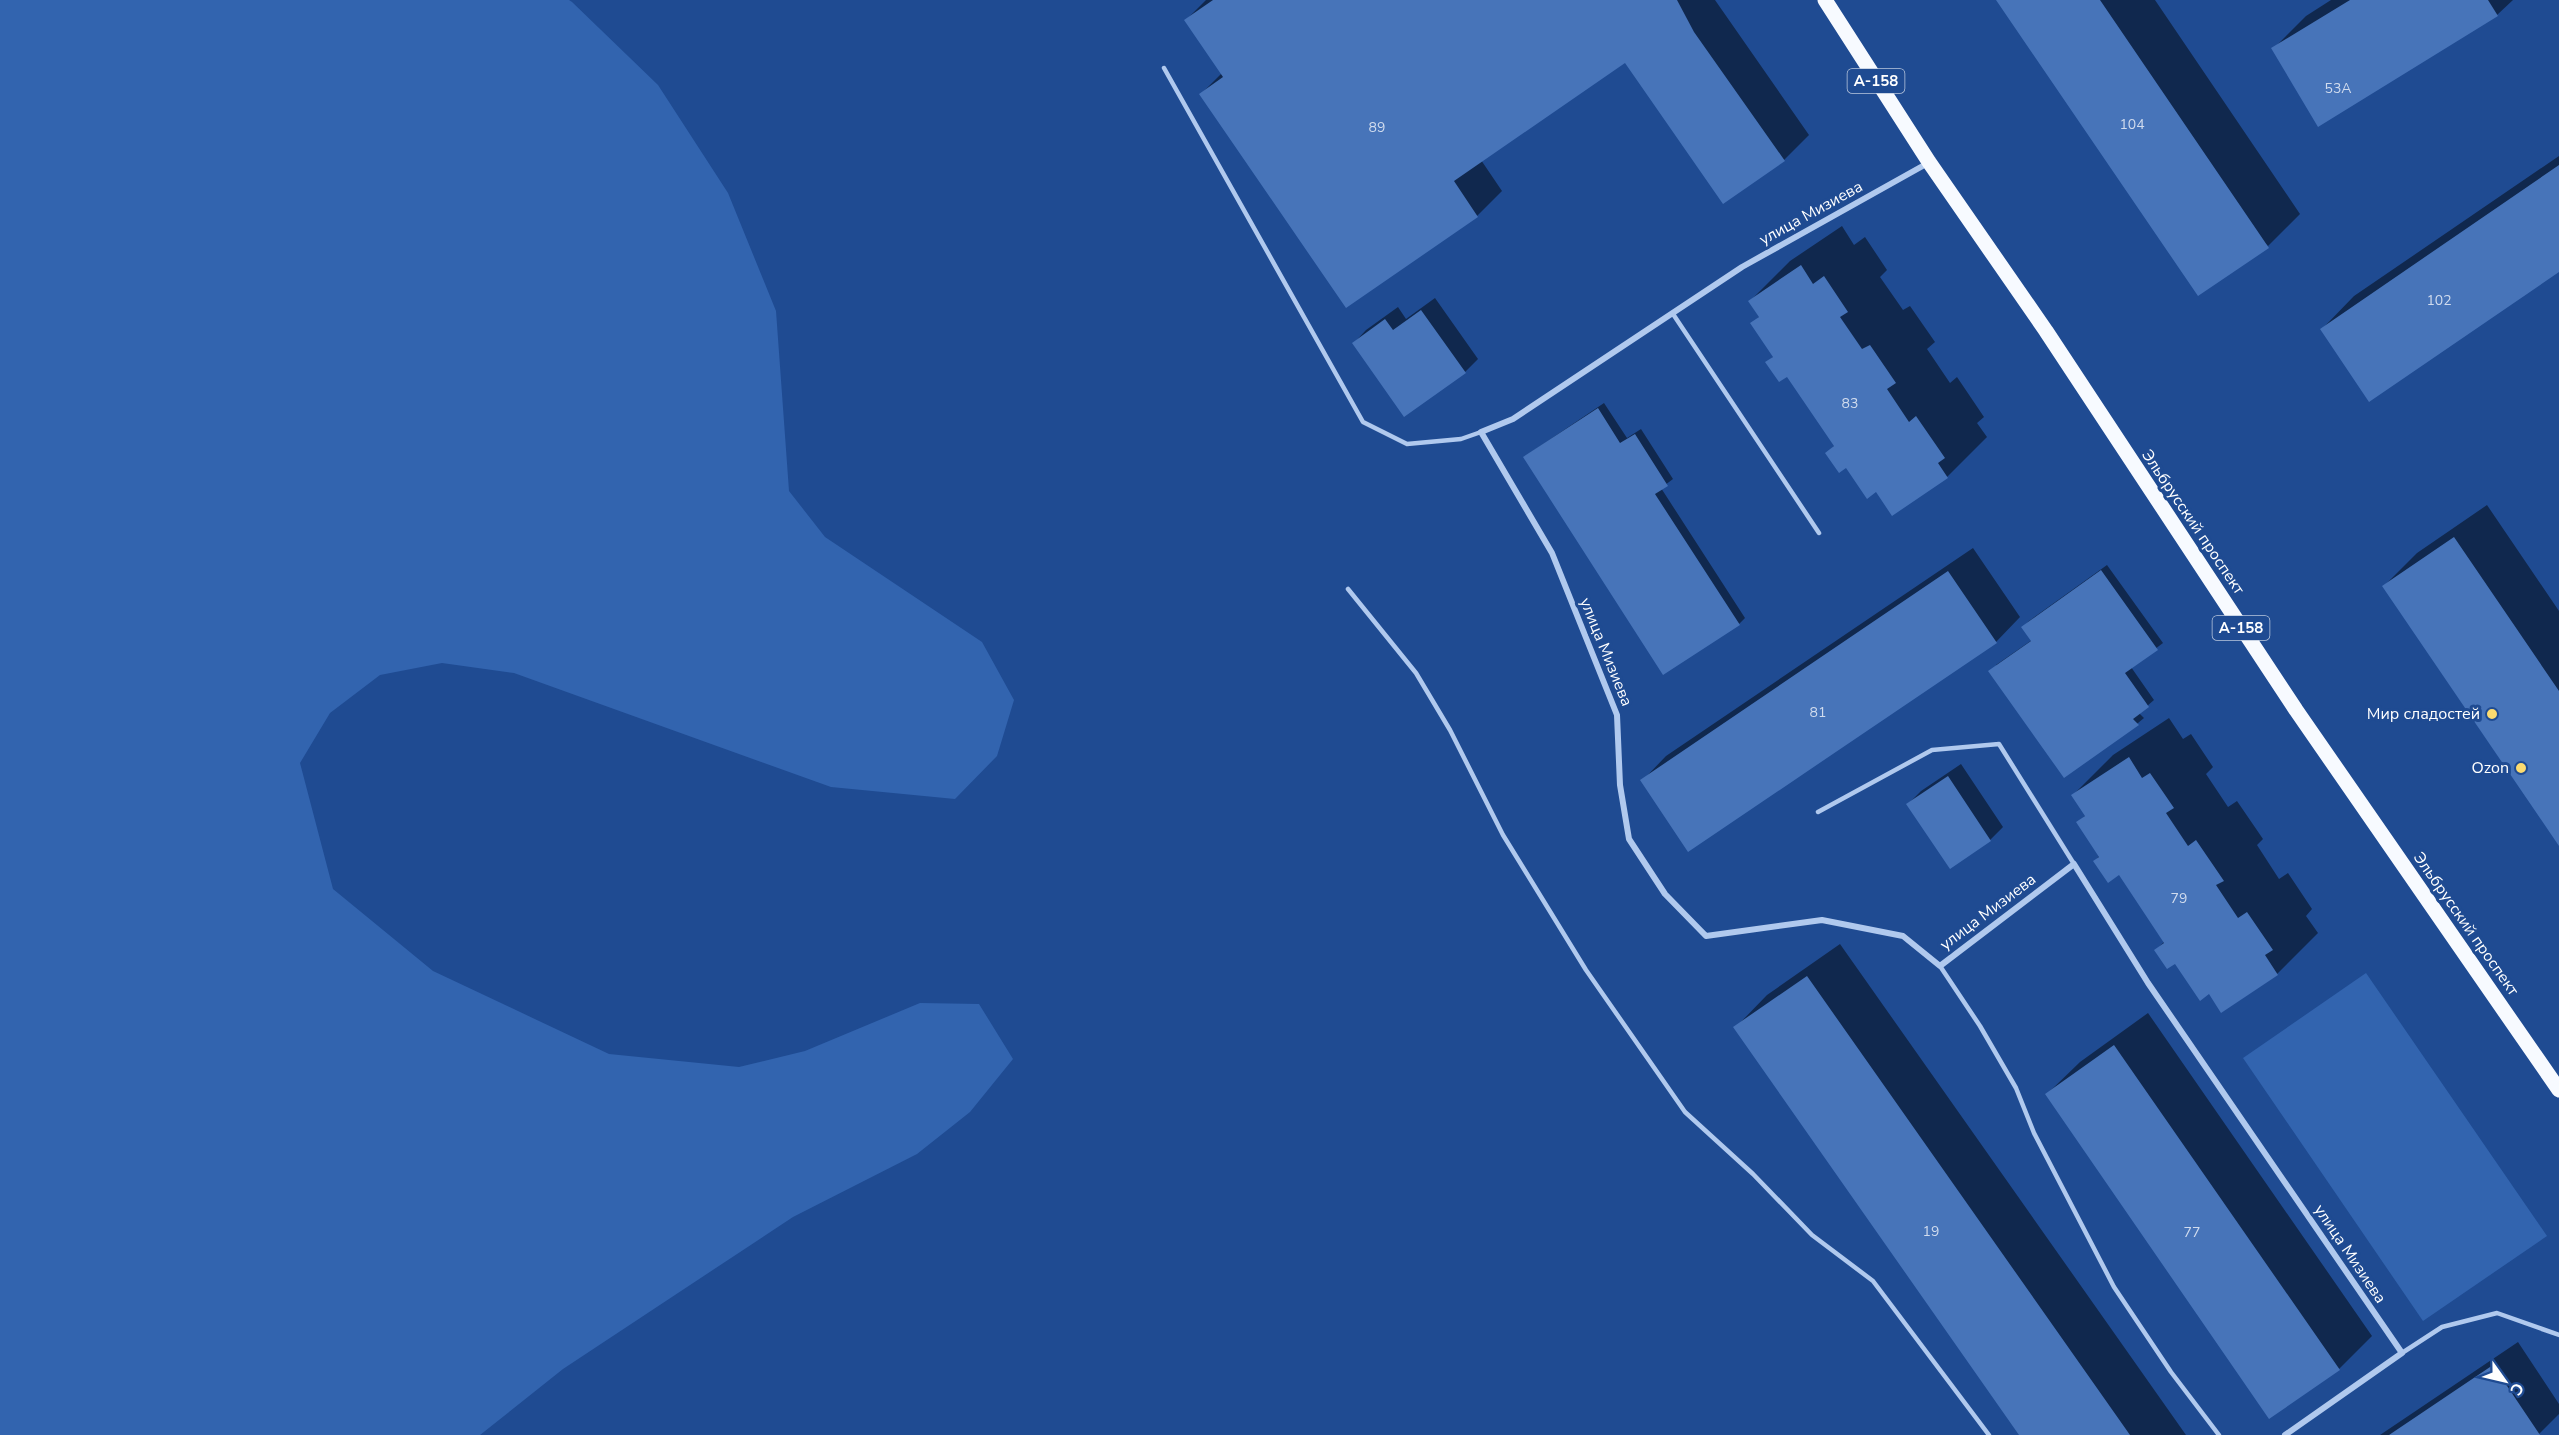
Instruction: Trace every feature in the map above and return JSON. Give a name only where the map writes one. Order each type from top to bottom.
[{"type":"main road","name":"Эльбрусский проспект","points":[[1825,0],[1929,162],[2046,331],[2296,710],[2559,1090]]},
{"type":"street","name":"улица Мизиева","points":[[1929,162],[1742,267],[1513,419],[1481,432],[1552,553],[1617,715],[1620,785],[1629,839],[1665,894],[1706,936],[1822,920],[1903,936],[1940,966],[2074,864],[2148,983],[2402,1353]]},
{"type":"street","points":[[2285,1435],[2402,1353]]},
{"type":"lane","points":[[1164,68],[1363,422],[1407,444],[1461,439],[1481,432]]},
{"type":"lane","points":[[1673,314],[1819,533]]},
{"type":"lane","points":[[1348,589],[1416,673],[1450,730],[1514,854],[1586,970],[1685,1112],[1753,1174],[1812,1235],[1873,1281],[1989,1435]]},
{"type":"lane","points":[[1818,812],[1932,750],[1999,744],[2074,864]]},
{"type":"lane","points":[[1940,966],[2016,1088],[2034,1132],[2114,1287],[2171,1372],[2219,1435]]},
{"type":"lane","points":[[2402,1353],[2442,1327],[2497,1313],[2559,1335]]},
{"type":"shaded area","points":[[0,0],[569,0],[572,2],[658,85],[728,193],[776,311],[789,491],[825,537],[982,642],[1014,700],[997,756],[955,799],[831,787],[514,673],[442,663],[380,675],[330,713],[300,763],[333,889],[433,971],[609,1054],[739,1067],[805,1051],[920,1003],[979,1004],[1013,1059],[970,1112],[917,1154],[793,1217],[563,1369],[480,1435],[0,1435]]},
{"type":"shaded area","points":[[2366,973],[2547,1236],[2423,1321],[2243,1058]]},
{"type":"building","points":[[1213,0],[1677,0],[1694,32],[1785,161],[1723,204],[1625,63],[1454,181],[1478,217],[1346,308],[1199,94],[1223,77],[1184,20]]},
{"type":"building","points":[[1996,0],[2100,0],[2269,248],[2198,296]]},
{"type":"building","points":[[2350,0],[2488,0],[2498,16],[2318,127],[2271,48]]},
{"type":"building","points":[[2559,165],[2559,272],[2369,402],[2320,329]]},
{"type":"building","points":[[1801,265],[1813,284],[1824,276],[1848,312],[1840,317],[1862,349],[1870,345],[1896,383],[1887,389],[1909,422],[1916,416],[1945,458],[1938,463],[1948,478],[1892,516],[1876,492],[1867,499],[1846,468],[1839,473],[1825,453],[1834,446],[1787,377],[1779,382],[1765,362],[1773,357],[1750,323],[1759,317],[1748,301]]},
{"type":"building","points":[[1421,310],[1466,373],[1404,417],[1352,343],[1385,319],[1393,330]]},
{"type":"building","points":[[1598,408],[1620,443],[1635,434],[1668,486],[1655,494],[1740,625],[1663,675],[1523,457]]},
{"type":"building","points":[[2454,537],[2559,691],[2559,846],[2382,586]]},
{"type":"building","points":[[2101,570],[2158,650],[2125,673],[2149,707],[2133,719],[2139,725],[2064,778],[1988,671],[2031,641],[2021,627]]},
{"type":"building","points":[[1948,571],[1997,643],[1688,852],[1640,780]]},
{"type":"building","points":[[2129,757],[2142,778],[2150,773],[2174,808],[2166,813],[2188,846],[2196,840],[2224,881],[2216,885],[2238,918],[2247,912],[2273,950],[2265,955],[2278,975],[2221,1013],[2209,994],[2200,1001],[2175,964],[2167,969],[2154,950],[2164,943],[2119,875],[2108,883],[2093,861],[2099,857],[2076,822],[2085,816],[2071,795]]},
{"type":"building","points":[[1948,776],[1991,841],[1950,869],[1906,804]]},
{"type":"building","points":[[1807,976],[2130,1435],[2019,1435],[1733,1027]]},
{"type":"building","points":[[2114,1045],[2340,1370],[2269,1419],[2045,1094]]},
{"type":"building","points":[[2493,1365],[2540,1435],[2389,1435]]},
{"type":"place","name":"Мир сладостей","points":[[2492,714]]},
{"type":"place","name":"Ozon","points":[[2521,768]]}]
